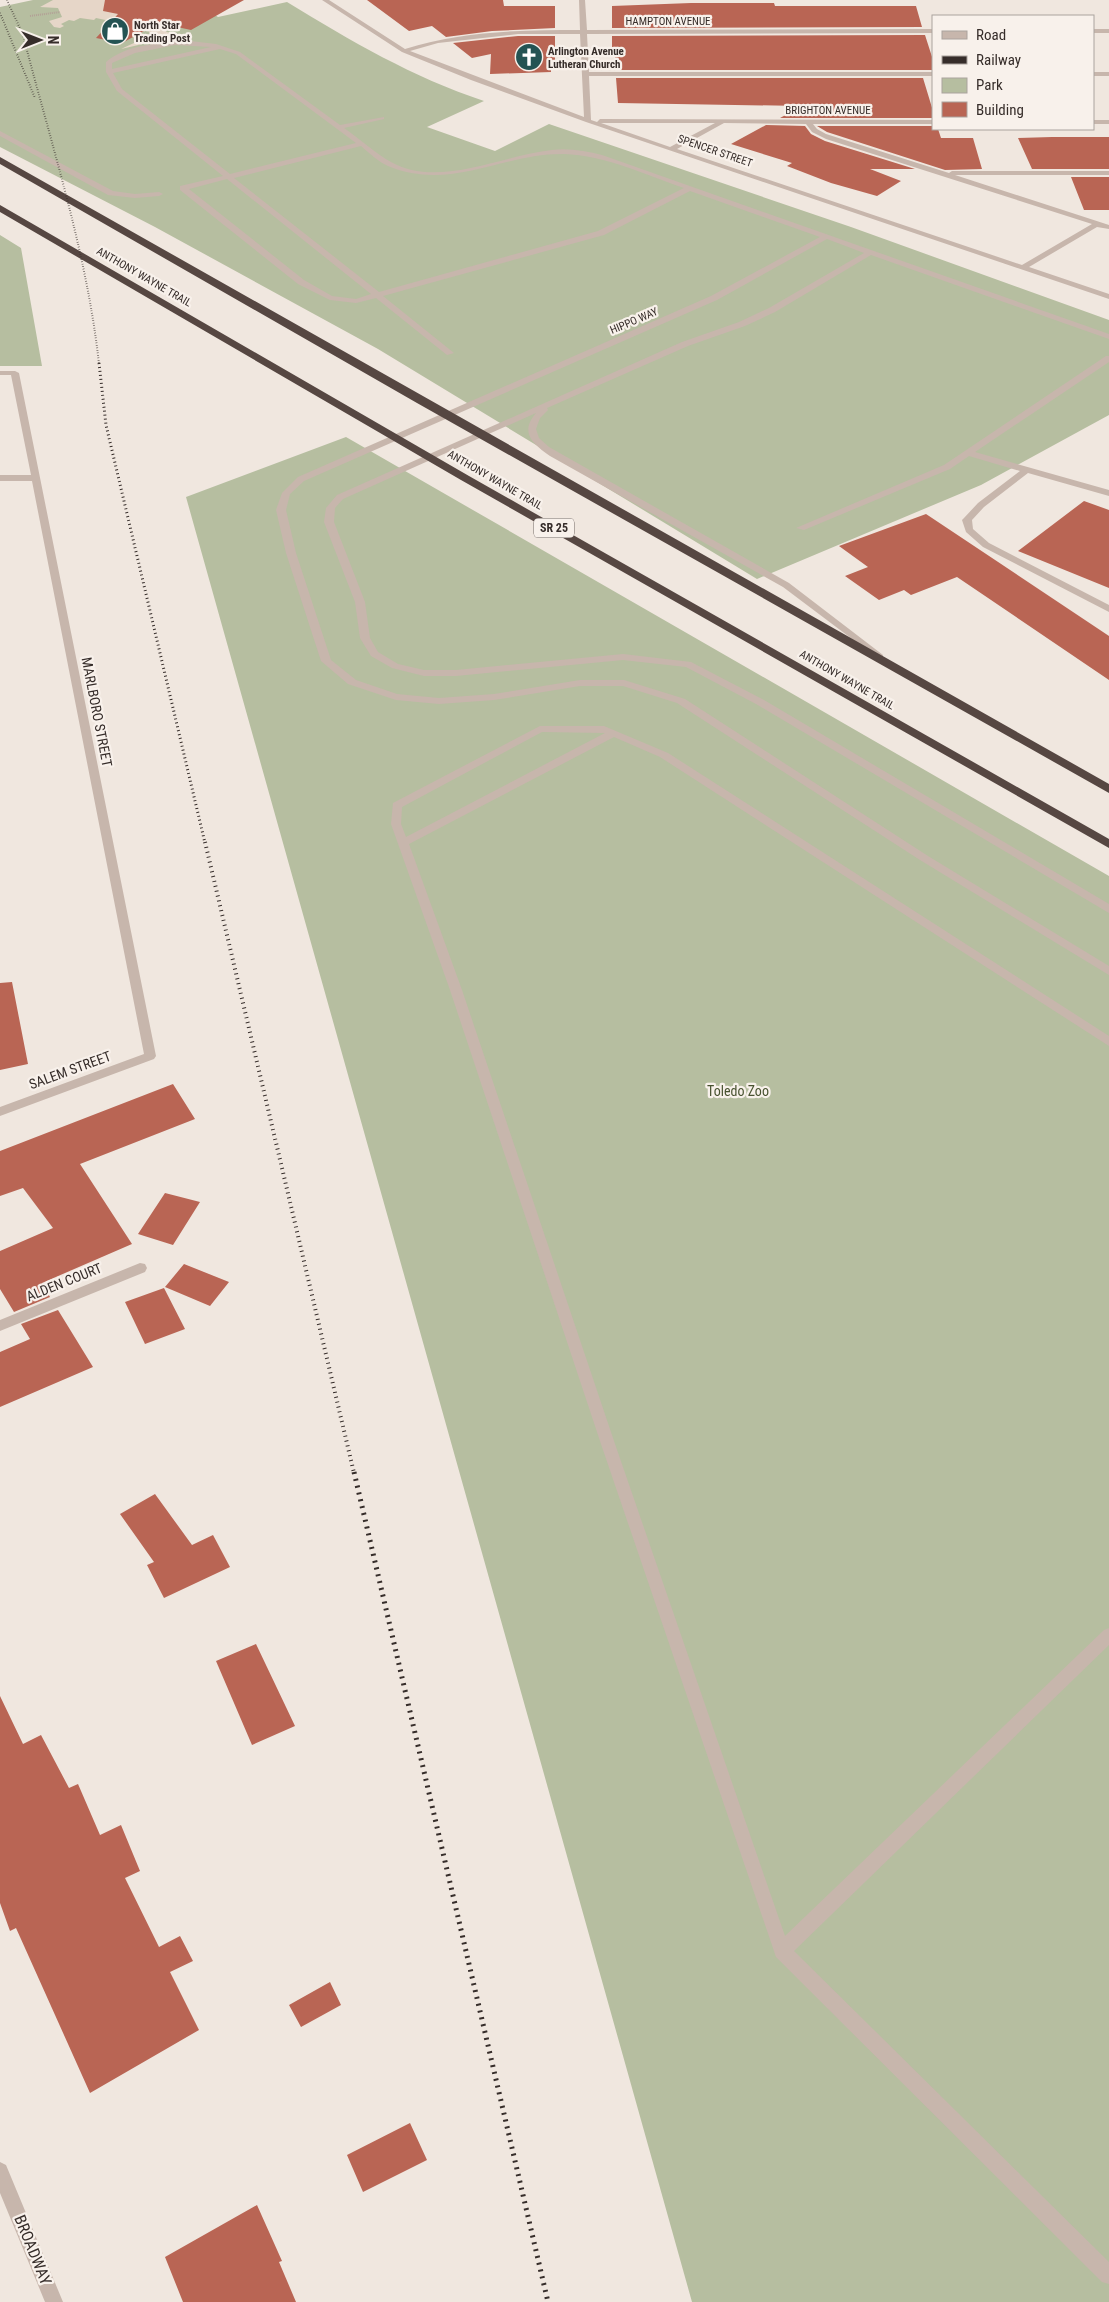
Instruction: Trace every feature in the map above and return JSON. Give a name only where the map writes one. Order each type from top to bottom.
[{"type":"highway","points":[[0,160],[444,415],[1109,789]]},
{"type":"highway","name":"ANTHONY WAYNE TRAIL","points":[[0,208],[431,458],[1109,844]]},
{"type":"street","name":"SPENCER STREET","points":[[325,0],[404,50],[446,69],[588,121],[1109,296]]},
{"type":"street","points":[[582,0],[588,121]]},
{"type":"street","name":"HAMPTON AVENUE","points":[[404,50],[437,41],[477,36],[584,31],[932,31]]},
{"type":"street","points":[[1094,31],[1109,31]]},
{"type":"street","points":[[450,353],[119,90],[109,72],[109,62],[123,54],[186,42],[203,42],[238,53],[389,164],[404,170],[419,174],[447,175],[538,154],[571,152],[602,157],[1109,337]]},
{"type":"street","points":[[109,72],[220,47]]},
{"type":"street","points":[[586,74],[932,74]]},
{"type":"street","points":[[1094,74],[1109,74]]},
{"type":"street","points":[[339,127],[382,118]]},
{"type":"street","name":"BRIGHTON AVENUE","points":[[588,121],[932,122]]},
{"type":"street","name":"BRIGHTON AVENUE","points":[[673,148],[723,122]]},
{"type":"street","points":[[809,122],[811,128],[816,132],[1106,226]]},
{"type":"street","points":[[1094,122],[1109,122]]},
{"type":"street","points":[[0,133],[112,193],[135,196],[159,194]]},
{"type":"street","points":[[362,144],[183,188],[301,282],[330,298],[344,301],[356,301],[376,296],[601,234],[690,188]]},
{"type":"street","points":[[940,173],[1109,173]]},
{"type":"street","points":[[1024,267],[1095,225],[1106,226]]},
{"type":"street","name":"HIPPO WAY","points":[[827,236],[714,298],[301,479],[286,492],[281,510],[292,553],[326,661],[352,682],[396,697],[440,701],[494,698],[580,683],[624,683],[681,701],[924,858],[1109,971]]},
{"type":"street","points":[[871,252],[772,310],[742,324],[685,344],[340,497],[331,508],[329,522],[360,602],[366,638],[374,654],[395,666],[424,673],[483,672],[575,660],[623,657],[688,664],[760,702],[1109,910]]},
{"type":"street","points":[[801,528],[947,467],[1109,358]]},
{"type":"street","name":"MARLBORO STREET","points":[[0,373],[15,373],[150,1056]]},
{"type":"street","points":[[552,404],[534,418],[531,430],[536,442],[553,454],[786,585],[894,668]]},
{"type":"street","points":[[968,453],[1109,493]]},
{"type":"street","points":[[1027,469],[981,505],[967,520],[969,530],[986,545],[1109,609]]},
{"type":"street","points":[[0,478],[37,478]]},
{"type":"street","points":[[1109,1042],[664,755],[604,729],[540,729],[397,805],[396,824],[456,990],[603,1429],[782,1952],[1109,2275]]},
{"type":"street","points":[[403,843],[614,733]]},
{"type":"street","name":"SALEM STREET","points":[[0,1112],[150,1056]]},
{"type":"street","name":"ALDEN COURT","points":[[0,1326],[140,1268]]},
{"type":"street","points":[[782,1952],[1109,1635]]},
{"type":"street","name":"BROADWAY","points":[[0,2171],[54,2302]]},
{"type":"path","points":[[30,16],[60,12]]},
{"type":"green space","points":[[33,0],[193,0],[218,17],[287,2],[382,57],[432,81],[484,101],[427,127],[495,151],[549,124],[851,227],[1109,320],[1109,415],[981,485],[757,579],[378,349],[155,227],[0,147],[0,7]]},
{"type":"green space","points":[[0,235],[21,248],[42,366],[0,366]]},
{"type":"green space","name":"Toledo Zoo","points":[[346,437],[1109,876],[1109,2302],[692,2302],[186,497]]},
{"type":"shaded area","points":[[53,0],[123,0],[160,23],[158,24],[167,32],[182,35],[121,49],[151,35],[147,29],[109,24],[110,21],[96,18],[94,20],[80,18],[74,21],[69,20],[61,24],[64,26],[60,28],[54,27],[49,21],[62,17],[58,8],[40,7]]},
{"type":"building","points":[[105,0],[244,0],[191,30],[159,23],[122,43],[96,38],[118,14],[103,11]]},
{"type":"building","points":[[367,0],[503,0],[504,6],[555,6],[555,28],[492,31],[446,37],[432,26],[409,31]]},
{"type":"building","points":[[691,3],[774,3],[775,6],[916,6],[922,27],[612,28],[612,6]]},
{"type":"building","points":[[925,35],[932,57],[932,70],[616,70],[615,54],[612,54],[612,36]]},
{"type":"building","points":[[518,36],[555,36],[555,68],[551,68],[551,72],[490,74],[491,54],[472,58],[453,43]]},
{"type":"building","points":[[616,78],[923,78],[932,108],[932,118],[780,118],[802,106],[618,103]]},
{"type":"building","points":[[766,125],[805,126],[811,134],[825,141],[915,169],[870,169],[901,181],[877,196],[831,183],[787,166],[792,163],[731,144]]},
{"type":"building","points":[[817,126],[932,126],[932,130],[938,130],[941,138],[973,138],[982,169],[945,170],[827,132]]},
{"type":"building","points":[[1109,137],[1109,169],[1032,169],[1018,138]]},
{"type":"building","points":[[1071,177],[1109,177],[1109,210],[1084,210]]},
{"type":"building","points":[[1084,501],[1109,510],[1109,588],[1018,551]]},
{"type":"building","points":[[926,514],[1109,636],[1109,680],[957,577],[911,595],[904,590],[879,600],[845,576],[868,567],[839,546]]},
{"type":"building","points":[[12,982],[28,1064],[0,1070],[0,983]]},
{"type":"building","points":[[173,1084],[195,1119],[80,1164],[132,1244],[42,1283],[50,1297],[14,1312],[0,1289],[0,1251],[53,1228],[23,1188],[0,1196],[0,1151]]},
{"type":"building","points":[[165,1193],[200,1202],[173,1245],[138,1234]]},
{"type":"building","points":[[184,1264],[229,1282],[210,1306],[165,1287]]},
{"type":"building","points":[[164,1288],[185,1329],[145,1344],[125,1302]]},
{"type":"building","points":[[58,1310],[93,1367],[0,1407],[0,1352],[30,1339],[21,1324]]},
{"type":"building","points":[[155,1494],[192,1545],[213,1535],[230,1567],[164,1598],[147,1565],[154,1562],[120,1514]]},
{"type":"building","points":[[256,1644],[295,1726],[252,1745],[216,1661]]},
{"type":"building","points":[[0,1696],[23,1744],[41,1735],[69,1788],[78,1784],[100,1835],[121,1825],[140,1871],[125,1878],[159,1947],[180,1936],[193,1961],[170,1972],[199,2030],[90,2093],[16,1928],[10,1931],[0,1903]]},
{"type":"building","points":[[330,1982],[341,2005],[301,2027],[289,2005]]},
{"type":"building","points":[[410,2123],[427,2160],[363,2192],[347,2155]]},
{"type":"building","points":[[257,2205],[282,2261],[279,2262],[296,2302],[183,2302],[165,2257]]},
{"type":"railway","points":[[7,0],[23,35],[67,199],[86,281],[99,364]]},
{"type":"railway","points":[[0,13],[35,98]]},
{"type":"railway","points":[[99,363],[106,425],[205,843]]},
{"type":"railway","points":[[205,842],[354,1473]]},
{"type":"railway","points":[[354,1472],[548,2302]]},
{"type":"place","name":"North Star Trading Post","points":[[115,31]]},
{"type":"place","name":"Arlington Avenue Lutheran Church","points":[[529,57]]}]
